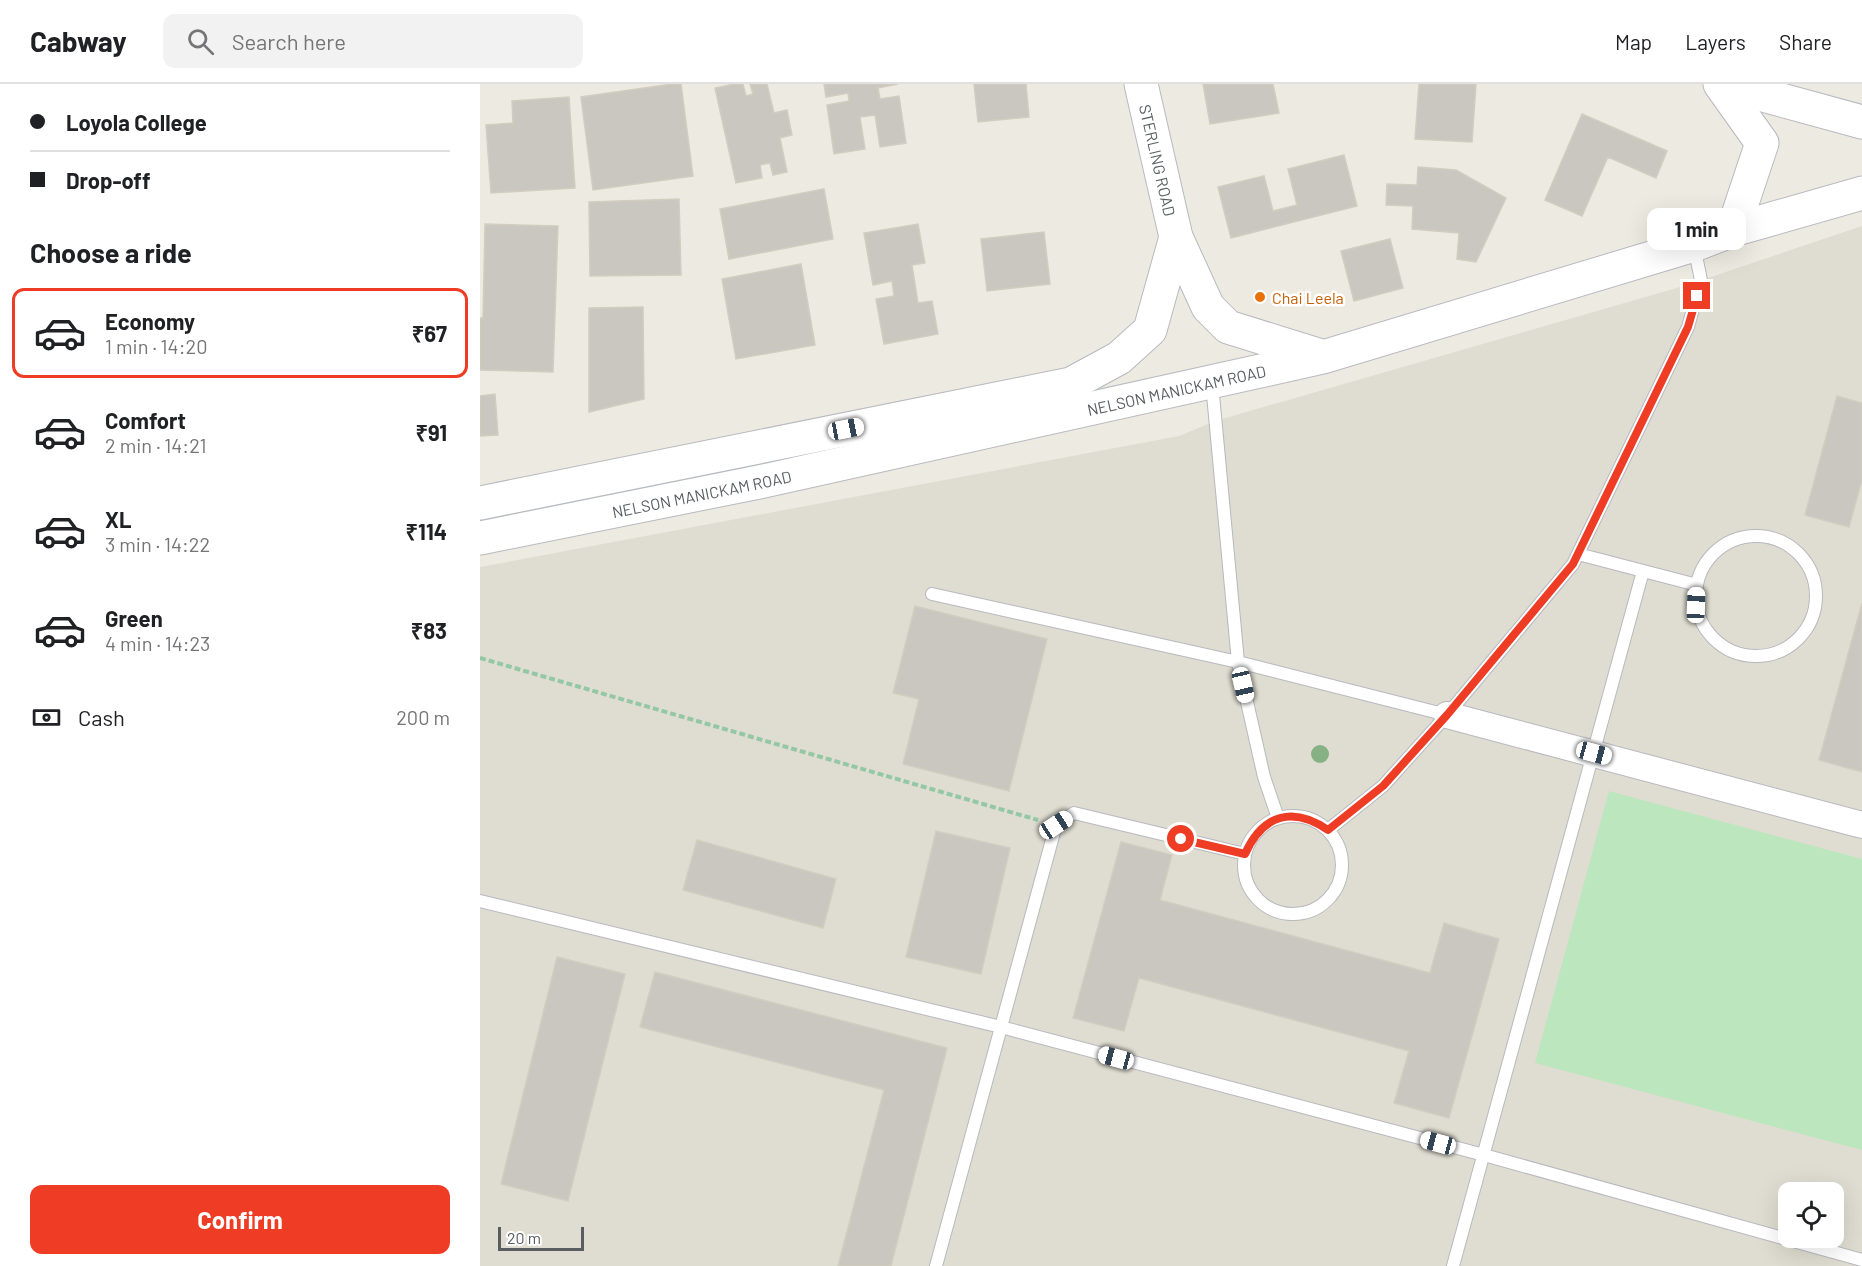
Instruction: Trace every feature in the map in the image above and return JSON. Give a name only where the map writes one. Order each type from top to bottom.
[{"type":"main road","name":"STERLING ROAD","points":[[1141,84],[1176,237],[1208,307],[1228,327],[1323,357]]},
{"type":"main road","points":[[1721,84],[1862,122]]},
{"type":"main road","points":[[1721,84],[1762,143],[1733,230]]},
{"type":"main road","name":"NELSON MANICKAM ROAD","points":[[480,538],[771,479],[1323,357],[1694,245],[1733,230],[1862,193]]},
{"type":"main road","name":"NELSON MANICKAM ROAD","points":[[480,503],[1071,384],[1119,358],[1150,330],[1176,237]]},
{"type":"street","points":[[1447,715],[1862,825]]},
{"type":"lane","points":[[1328,830],[1383,786],[1447,715],[1573,564],[1688,327],[1701,280],[1694,245]]},
{"type":"lane","points":[[1211,381],[1238,662],[1264,777],[1278,818]]},
{"type":"lane","points":[[1753,536],[1772,538],[1790,547],[1805,560],[1813,578],[1816,598],[1812,617],[1802,634],[1788,648],[1769,655],[1750,657],[1731,651],[1714,640],[1702,624],[1696,605],[1697,585],[1704,567],[1716,551],[1734,541],[1753,536]]},
{"type":"lane","points":[[1578,554],[1697,585]]},
{"type":"lane","points":[[1454,1266],[1643,571]]},
{"type":"lane","points":[[932,594],[1238,662],[1447,715]]},
{"type":"lane","points":[[936,1266],[1056,825],[1074,813],[1245,854]]},
{"type":"lane","points":[[1296,816],[1314,820],[1328,830],[1337,843],[1342,858],[1342,874],[1336,889],[1326,902],[1314,910],[1299,915],[1283,914],[1268,908],[1256,898],[1248,885],[1244,870],[1245,854],[1252,838],[1263,826],[1278,818],[1296,816]]},
{"type":"lane","points":[[480,901],[1001,1027],[1484,1155],[1862,1260]]},
{"type":"path","points":[[480,658],[1056,825]]},
{"type":"shaded area","points":[[1862,226],[1862,1266],[480,1266],[480,567],[1179,436],[1215,421],[1687,285]]},
{"type":"green space","points":[[1609,791],[1862,859],[1862,1150],[1535,1063]]},
{"type":"building","points":[[681,84],[693,176],[593,190],[581,97]]},
{"type":"building","points":[[743,84],[746,96],[753,94],[750,84],[767,84],[774,113],[787,110],[792,135],[780,138],[787,172],[773,175],[770,163],[760,165],[762,178],[736,183],[715,88]]},
{"type":"building","points":[[824,84],[898,84],[878,88],[880,99],[899,96],[906,143],[880,147],[875,115],[860,117],[865,149],[834,154],[827,105],[849,101],[848,93],[826,97]]},
{"type":"building","points":[[974,84],[1026,84],[1029,117],[978,122]]},
{"type":"building","points":[[1203,84],[1273,84],[1279,113],[1210,124]]},
{"type":"building","points":[[1419,84],[1476,84],[1472,142],[1415,139]]},
{"type":"building","points":[[569,97],[575,188],[491,193],[486,125],[513,123],[512,101]]},
{"type":"building","points":[[1582,114],[1667,151],[1656,178],[1608,157],[1582,216],[1545,200]]},
{"type":"building","points":[[1344,155],[1357,206],[1231,238],[1218,187],[1264,176],[1273,211],[1297,205],[1288,169]]},
{"type":"building","points":[[1418,167],[1456,170],[1506,198],[1476,262],[1457,259],[1459,233],[1412,229],[1413,206],[1386,205],[1387,184],[1417,185]]},
{"type":"building","points":[[824,189],[833,239],[729,259],[720,209]]},
{"type":"building","points":[[679,199],[681,275],[590,276],[589,202]]},
{"type":"building","points":[[485,224],[558,226],[553,372],[480,370]]},
{"type":"building","points":[[918,224],[925,263],[912,265],[918,303],[932,301],[938,334],[884,344],[876,299],[894,296],[892,281],[873,285],[864,233]]},
{"type":"building","points":[[1044,232],[1050,284],[987,291],[981,239]]},
{"type":"building","points":[[1390,239],[1403,288],[1354,301],[1341,251]]},
{"type":"building","points":[[801,264],[815,345],[736,359],[722,279]]},
{"type":"building","points":[[643,307],[644,399],[589,412],[589,308]]},
{"type":"building","points":[[495,394],[498,435],[480,436],[480,396]]},
{"type":"building","points":[[1837,396],[1862,403],[1862,480],[1849,527],[1805,515]]},
{"type":"building","points":[[1862,603],[1862,772],[1819,760]]},
{"type":"building","points":[[915,606],[1047,639],[1009,791],[903,764],[919,699],[893,693]]},
{"type":"building","points":[[936,831],[1010,848],[981,974],[906,957]]},
{"type":"building","points":[[697,840],[836,879],[823,928],[683,890]]},
{"type":"building","points":[[1121,842],[1172,855],[1160,900],[1430,973],[1444,923],[1499,939],[1449,1118],[1394,1103],[1409,1051],[1139,978],[1124,1031],[1073,1018]]},
{"type":"building","points":[[557,957],[625,974],[568,1201],[501,1184]]},
{"type":"building","points":[[655,972],[947,1048],[891,1266],[838,1266],[884,1090],[640,1027]]},
{"type":"place","name":"Chai Leela","points":[[1260,297]]},
{"type":"route","points":[[1181,839],[1245,854],[1252,838],[1263,826],[1278,818],[1296,816],[1314,820],[1328,830],[1383,786],[1447,715],[1573,564],[1688,327],[1697,296]]}]
